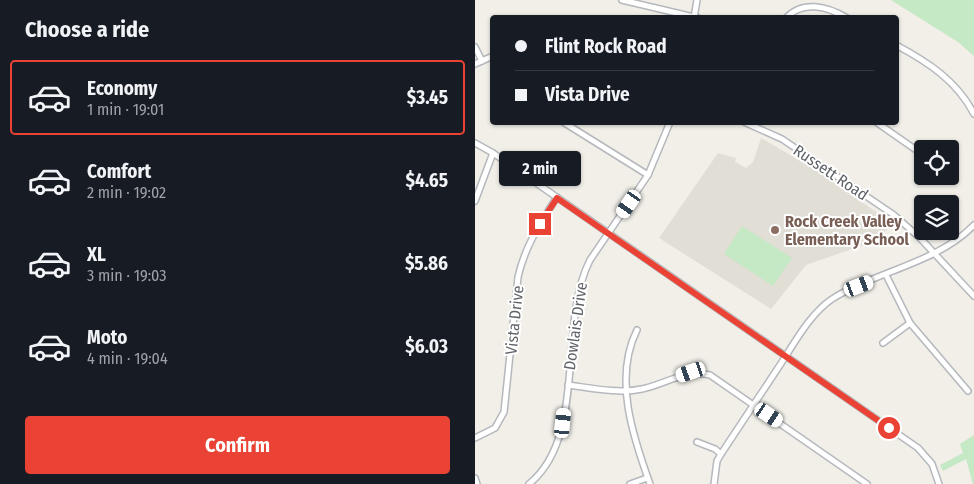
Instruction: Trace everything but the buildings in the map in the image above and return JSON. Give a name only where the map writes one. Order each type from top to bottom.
[{"type":"street","points":[[622,0],[687,15]]},
{"type":"street","points":[[696,15],[697,0]]},
{"type":"street","points":[[788,15],[795,8],[808,3],[824,5],[842,15]]},
{"type":"street","points":[[475,47],[482,61]]},
{"type":"street","points":[[899,47],[941,73],[957,88],[974,114]]},
{"type":"street","points":[[475,64],[490,57]]},
{"type":"street","points":[[568,125],[648,175]]},
{"type":"street","name":"Dowlais Drive","points":[[529,484],[542,469],[560,437],[580,283],[590,260],[648,175],[669,125]]},
{"type":"street","name":"Russett Road","points":[[751,125],[773,134],[804,152],[894,215],[933,252],[974,296]]},
{"type":"street","points":[[880,125],[914,149]]},
{"type":"street","points":[[475,143],[493,153],[918,448],[932,464],[939,484]]},
{"type":"street","points":[[475,201],[493,153]]},
{"type":"street","name":"Vista Drive","points":[[475,438],[495,428],[504,412],[518,277],[522,258],[531,237],[557,198]]},
{"type":"street","points":[[714,484],[717,461],[721,454],[812,319],[830,301],[845,291],[886,275],[933,252],[974,225]]},
{"type":"street","points":[[886,275],[910,323],[968,391]]},
{"type":"street","points":[[883,343],[910,323]]},
{"type":"street","points":[[637,330],[630,344],[627,407],[633,437],[650,484]]},
{"type":"street","points":[[568,385],[627,390],[642,389],[698,372],[710,375],[867,484]]},
{"type":"street","points":[[697,442],[715,448],[721,454]]},
{"type":"street","points":[[475,478],[477,484]]},
{"type":"street","points":[[631,484],[647,478]]},
{"type":"shaded area","name":"Rock Creek Valley Elementary School","points":[[761,138],[814,169],[892,223],[878,240],[806,265],[771,309],[659,238],[718,153],[736,158],[735,162],[746,168],[753,162]]},
{"type":"green space","points":[[891,0],[974,0],[974,56],[958,42]]},
{"type":"green space","points":[[742,226],[792,258],[773,286],[724,254]]},
{"type":"green space","points":[[974,435],[973,484],[966,459],[943,471],[940,465],[963,453],[960,444]]},
{"type":"place","name":"Rock Creek Valley Elementary School","points":[[775,230]]},
{"type":"route","points":[[540,224],[557,198],[889,428]]}]
